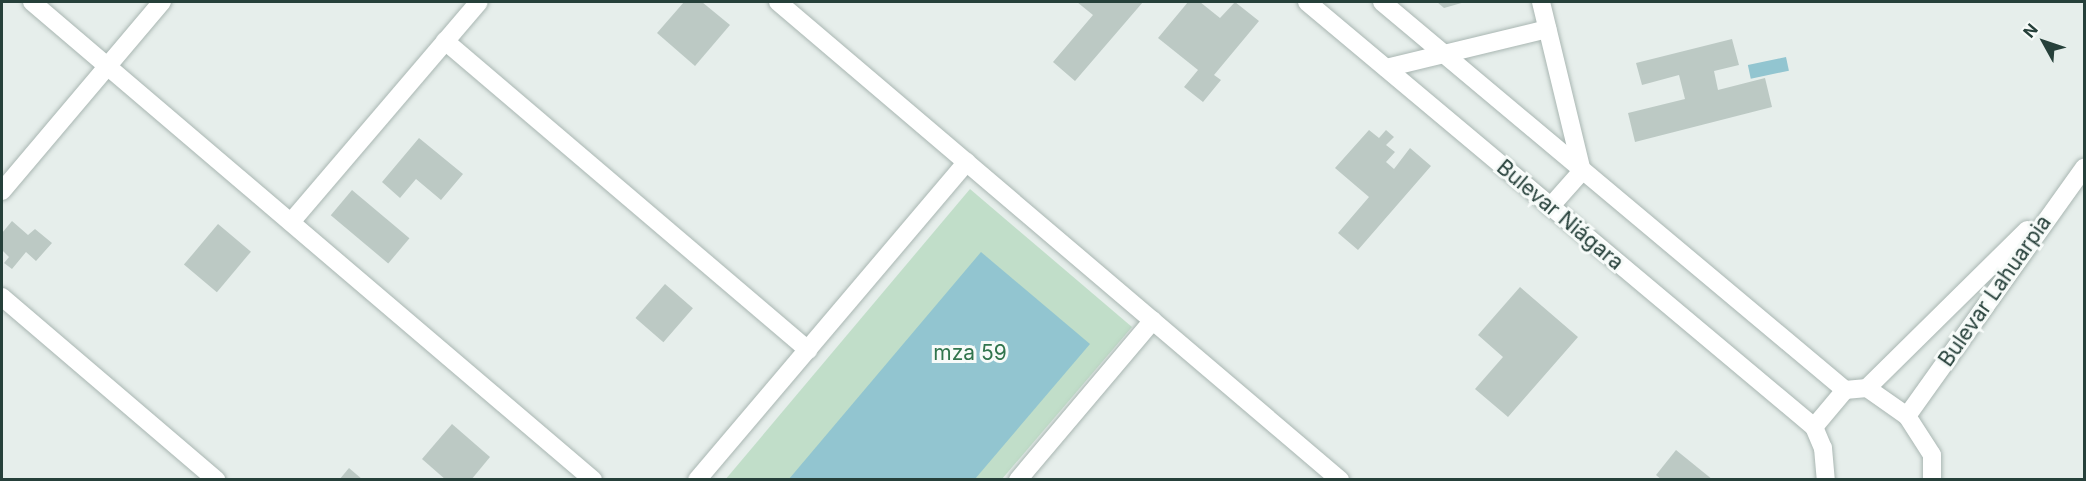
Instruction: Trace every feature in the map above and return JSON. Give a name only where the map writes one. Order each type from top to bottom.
[{"type":"street","points":[[32,2],[593,480]]},
{"type":"street","points":[[2,191],[162,2]]},
{"type":"street","points":[[291,222],[479,2]]},
{"type":"street","points":[[778,2],[1340,480]]},
{"type":"street","name":"Bulevar Niágara","points":[[1307,2],[1814,427]]},
{"type":"street","points":[[1382,2],[1845,390]]},
{"type":"street","points":[[1541,2],[1582,171]]},
{"type":"street","points":[[1386,68],[1547,29]]},
{"type":"street","points":[[445,41],[808,350]]},
{"type":"street","points":[[697,480],[968,162]]},
{"type":"street","name":"Bulevar Lahuarpia","points":[[1907,416],[2060,197],[2085,168]]},
{"type":"street","points":[[1550,207],[1582,171]]},
{"type":"street","points":[[1827,480],[1814,427],[1845,390],[1867,388],[2060,197]]},
{"type":"street","points":[[2,297],[216,480]]},
{"type":"street","points":[[1018,480],[1154,320]]},
{"type":"street","points":[[1867,388],[1907,416],[1932,455],[1932,480]]},
{"type":"green space","name":"mza 59","points":[[970,189],[1132,327],[1002,479],[725,480]]},
{"type":"water","points":[[1786,57],[1789,71],[1751,79],[1748,65]]},
{"type":"water","points":[[981,252],[1090,344],[975,479],[789,479]]},
{"type":"building","points":[[684,2],[702,2],[730,25],[695,66],[657,33]]},
{"type":"building","points":[[1077,2],[1143,2],[1075,81],[1053,62],[1093,15]]},
{"type":"building","points":[[1188,2],[1200,2],[1220,18],[1235,2],[1259,21],[1214,75],[1221,80],[1203,102],[1184,87],[1198,70],[1158,38]]},
{"type":"building","points":[[1437,2],[1465,2],[1444,8]]},
{"type":"building","points":[[1732,39],[1739,65],[1714,71],[1718,90],[1765,78],[1772,107],[1635,142],[1628,113],[1685,99],[1679,75],[1642,85],[1636,63]]},
{"type":"building","points":[[1369,130],[1379,138],[1386,130],[1394,137],[1386,145],[1395,152],[1386,162],[1394,169],[1410,148],[1431,166],[1358,250],[1338,233],[1369,197],[1335,168]]},
{"type":"building","points":[[419,138],[463,174],[441,200],[416,179],[400,198],[382,182]]},
{"type":"building","points":[[352,190],[409,238],[388,263],[331,215]]},
{"type":"building","points":[[12,221],[28,235],[35,229],[52,243],[36,261],[26,252],[12,269],[4,263],[9,257],[2,250],[2,233]]},
{"type":"building","points":[[218,224],[251,252],[217,292],[184,265]]},
{"type":"building","points":[[665,284],[693,308],[663,342],[635,318]]},
{"type":"building","points":[[1520,287],[1578,337],[1508,417],[1475,389],[1503,357],[1478,335]]},
{"type":"building","points":[[452,424],[490,457],[471,480],[446,480],[422,459]]},
{"type":"building","points":[[1676,450],[1713,480],[1662,480],[1656,475]]},
{"type":"building","points":[[349,468],[363,480],[339,480]]}]
